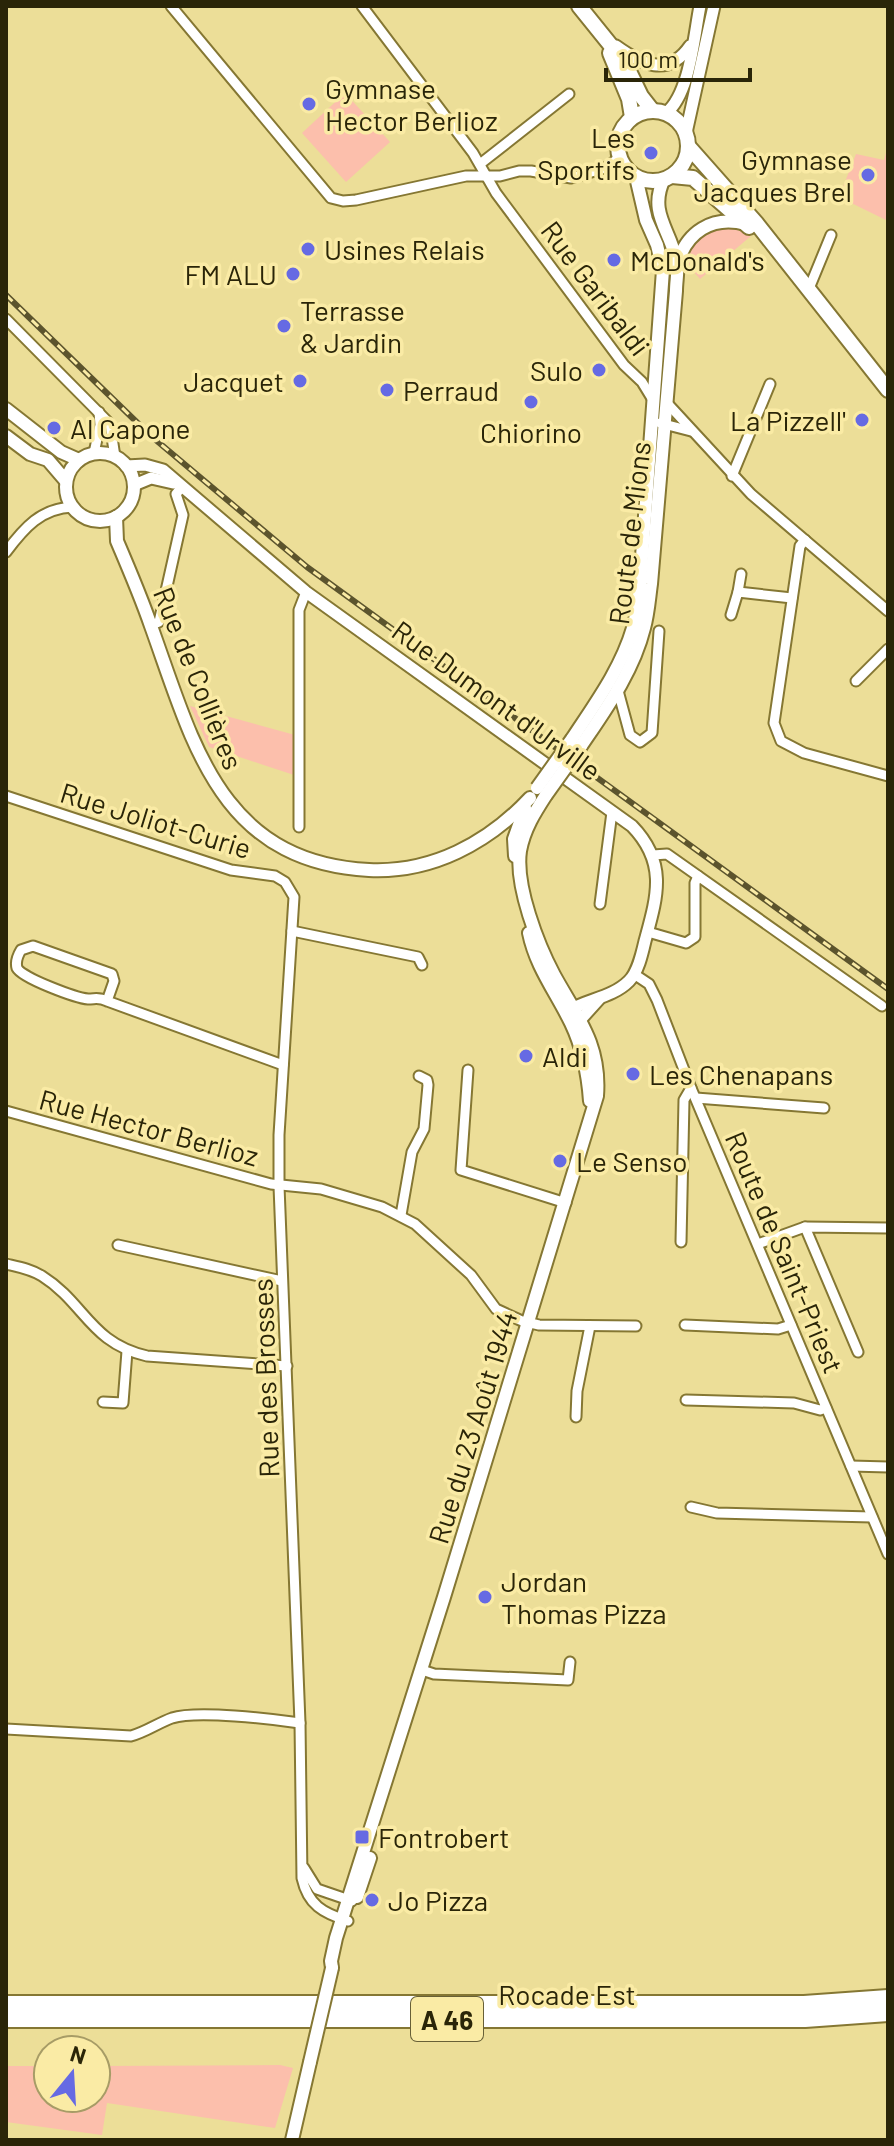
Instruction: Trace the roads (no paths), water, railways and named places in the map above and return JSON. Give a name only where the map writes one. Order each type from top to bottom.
[{"type":"highway","name":"Rocade Est","points":[[6,2004],[804,2004],[888,1998]]},
{"type":"highway","name":"Rocade Est","points":[[6,2019],[805,2019],[888,2013]]},
{"type":"main road","points":[[579,6],[625,63],[641,96],[659,112],[681,124],[687,139],[888,390]]},
{"type":"main road","points":[[604,37],[629,99],[632,117]]},
{"type":"main road","points":[[659,112],[632,117],[619,135],[619,158],[623,166],[636,177],[655,181],[693,178],[779,255]]},
{"type":"main road","points":[[668,178],[684,163],[687,139]]},
{"type":"main road","name":"Route de Mions","points":[[636,177],[663,270],[661,403]]},
{"type":"main road","name":"Route de Mions","points":[[668,178],[659,193],[657,211],[677,265]]},
{"type":"main road","name":"Route de Mions","points":[[576,743],[612,677],[634,625],[677,265],[693,233],[710,223],[726,220],[746,224]]},
{"type":"main road","points":[[6,409],[61,452],[79,460]]},
{"type":"main road","name":"Route de Mions","points":[[576,743],[618,690],[635,657],[645,627],[651,584],[659,423]]},
{"type":"main road","points":[[6,436],[30,454],[48,460],[66,481]]},
{"type":"main road","points":[[94,453],[121,461],[134,485],[128,506],[116,517],[105,521],[90,519],[73,507],[67,494],[66,481],[70,471],[79,460],[94,453]]},
{"type":"main road","name":"Rue de Collières","points":[[116,517],[117,541],[201,761],[225,798],[269,838],[302,855],[343,868],[380,870],[419,867],[456,853],[496,831],[538,794]]},
{"type":"main road","points":[[538,794],[576,743]]},
{"type":"main road","name":"Rue du 23 Août 1944","points":[[292,2140],[332,1968],[331,1961],[597,1096],[597,1074],[587,1032],[573,1016],[537,938],[522,874],[520,854],[538,794]]},
{"type":"street","points":[[171,6],[331,198],[356,200],[466,176],[531,171],[571,178],[605,168],[619,158]]},
{"type":"street","name":"Rue Garibaldi","points":[[362,6],[624,365],[732,476],[888,611]]},
{"type":"street","points":[[659,112],[673,107],[682,91],[700,6]]},
{"type":"street","points":[[687,139],[714,6]]},
{"type":"street","points":[[604,37],[650,65],[671,63],[685,54],[693,42]]},
{"type":"street","points":[[480,164],[569,94]]},
{"type":"street","points":[[808,291],[831,235]]},
{"type":"street","points":[[6,319],[110,424],[121,461]]},
{"type":"street","points":[[732,476],[770,384]]},
{"type":"street","points":[[94,453],[100,425],[99,412]]},
{"type":"street","points":[[659,423],[691,431]]},
{"type":"street","name":"Rue Dumont d'Urville","points":[[121,461],[163,470],[306,592],[632,826],[644,838],[653,855]]},
{"type":"street","points":[[134,485],[151,478],[179,486],[176,494],[183,515],[159,622],[151,625]]},
{"type":"street","points":[[6,552],[38,517],[55,508],[73,507]]},
{"type":"street","points":[[805,540],[800,546],[774,723],[781,741],[804,753],[888,776]]},
{"type":"street","points":[[731,615],[741,574]]},
{"type":"street","points":[[299,827],[299,610],[306,592]]},
{"type":"street","points":[[738,592],[792,598]]},
{"type":"street","points":[[612,677],[630,735],[640,742],[652,733],[659,631]]},
{"type":"street","points":[[856,681],[888,649]]},
{"type":"street","name":"Rue Joliot-Curie","points":[[6,796],[231,870],[275,876],[290,888]]},
{"type":"street","points":[[600,904],[612,812]]},
{"type":"street","points":[[573,1016],[624,985],[634,974],[648,932],[657,882],[653,855],[667,854],[882,1006]]},
{"type":"street","points":[[648,932],[686,943],[695,937],[695,883],[698,876]]},
{"type":"street","name":"Rue des Brosses","points":[[290,888],[294,910],[283,1065],[279,1186],[300,1723],[302,1878],[308,1899],[345,1920]]},
{"type":"street","points":[[292,931],[418,957],[422,965]]},
{"type":"street","points":[[107,1001],[114,981],[112,974],[33,946],[21,950],[17,968],[25,977],[86,999],[101,998],[107,1001],[283,1065]]},
{"type":"street","name":"Route de Saint-Priest","points":[[634,974],[649,984],[657,1000],[691,1088],[888,1554]]},
{"type":"street","points":[[468,1070],[461,1170],[566,1203]]},
{"type":"street","points":[[401,1215],[412,1152],[424,1129],[428,1085],[427,1080],[419,1076]]},
{"type":"street","points":[[681,1242],[684,1100],[691,1088]]},
{"type":"street","points":[[696,1098],[824,1108]]},
{"type":"street","name":"Rue Hector Berlioz","points":[[6,1111],[279,1186],[330,1191],[401,1215],[471,1275],[496,1309],[529,1323]]},
{"type":"street","points":[[805,1227],[858,1352]]},
{"type":"street","points":[[758,1244],[805,1227],[888,1228]]},
{"type":"street","points":[[118,1245],[282,1281]]},
{"type":"street","points":[[6,1264],[26,1268],[51,1282],[107,1339],[127,1351],[147,1356],[287,1366]]},
{"type":"street","points":[[529,1323],[636,1326]]},
{"type":"street","points":[[685,1325],[778,1329],[791,1325]]},
{"type":"street","points":[[576,1417],[577,1391],[590,1326]]},
{"type":"street","points":[[103,1402],[123,1403],[127,1351]]},
{"type":"street","points":[[686,1400],[794,1403],[820,1410],[826,1408]]},
{"type":"street","points":[[851,1466],[888,1467]]},
{"type":"street","points":[[691,1507],[717,1513],[872,1517]]},
{"type":"street","points":[[422,1670],[434,1674],[568,1680],[570,1662]]},
{"type":"street","points":[[6,1729],[131,1736],[149,1731],[172,1718],[190,1715],[300,1723]]},
{"type":"street","points":[[303,1867],[317,1889],[352,1900]]},
{"type":"railway","points":[[6,295],[151,436],[307,567],[888,989]]},
{"type":"place","name":"Gymnase Hector Berlioz","points":[[309,104]]},
{"type":"place","name":"Les Sportifs","points":[[651,153]]},
{"type":"place","name":"Gymnase Jacques Brel","points":[[868,175]]},
{"type":"place","name":"Usines Relais","points":[[308,249]]},
{"type":"place","name":"McDonald's","points":[[614,260]]},
{"type":"place","name":"FM ALU","points":[[293,274]]},
{"type":"place","name":"Terrasse & Jardin","points":[[284,326]]},
{"type":"place","name":"Sulo","points":[[599,370]]},
{"type":"place","name":"Jacquet","points":[[300,381]]},
{"type":"place","name":"Perraud","points":[[387,390]]},
{"type":"place","name":"Chiorino","points":[[531,402]]},
{"type":"place","name":"La Pizzell'","points":[[862,420]]},
{"type":"place","name":"Al Capone","points":[[54,428]]},
{"type":"place","name":"Aldi","points":[[526,1056]]},
{"type":"place","name":"Les Chenapans","points":[[633,1074]]},
{"type":"place","name":"Le Senso","points":[[560,1161]]},
{"type":"place","name":"Jordan Thomas Pizza","points":[[485,1597]]},
{"type":"place","name":"Fontrobert","points":[[362,1837]]},
{"type":"place","name":"Jo Pizza","points":[[372,1900]]}]
